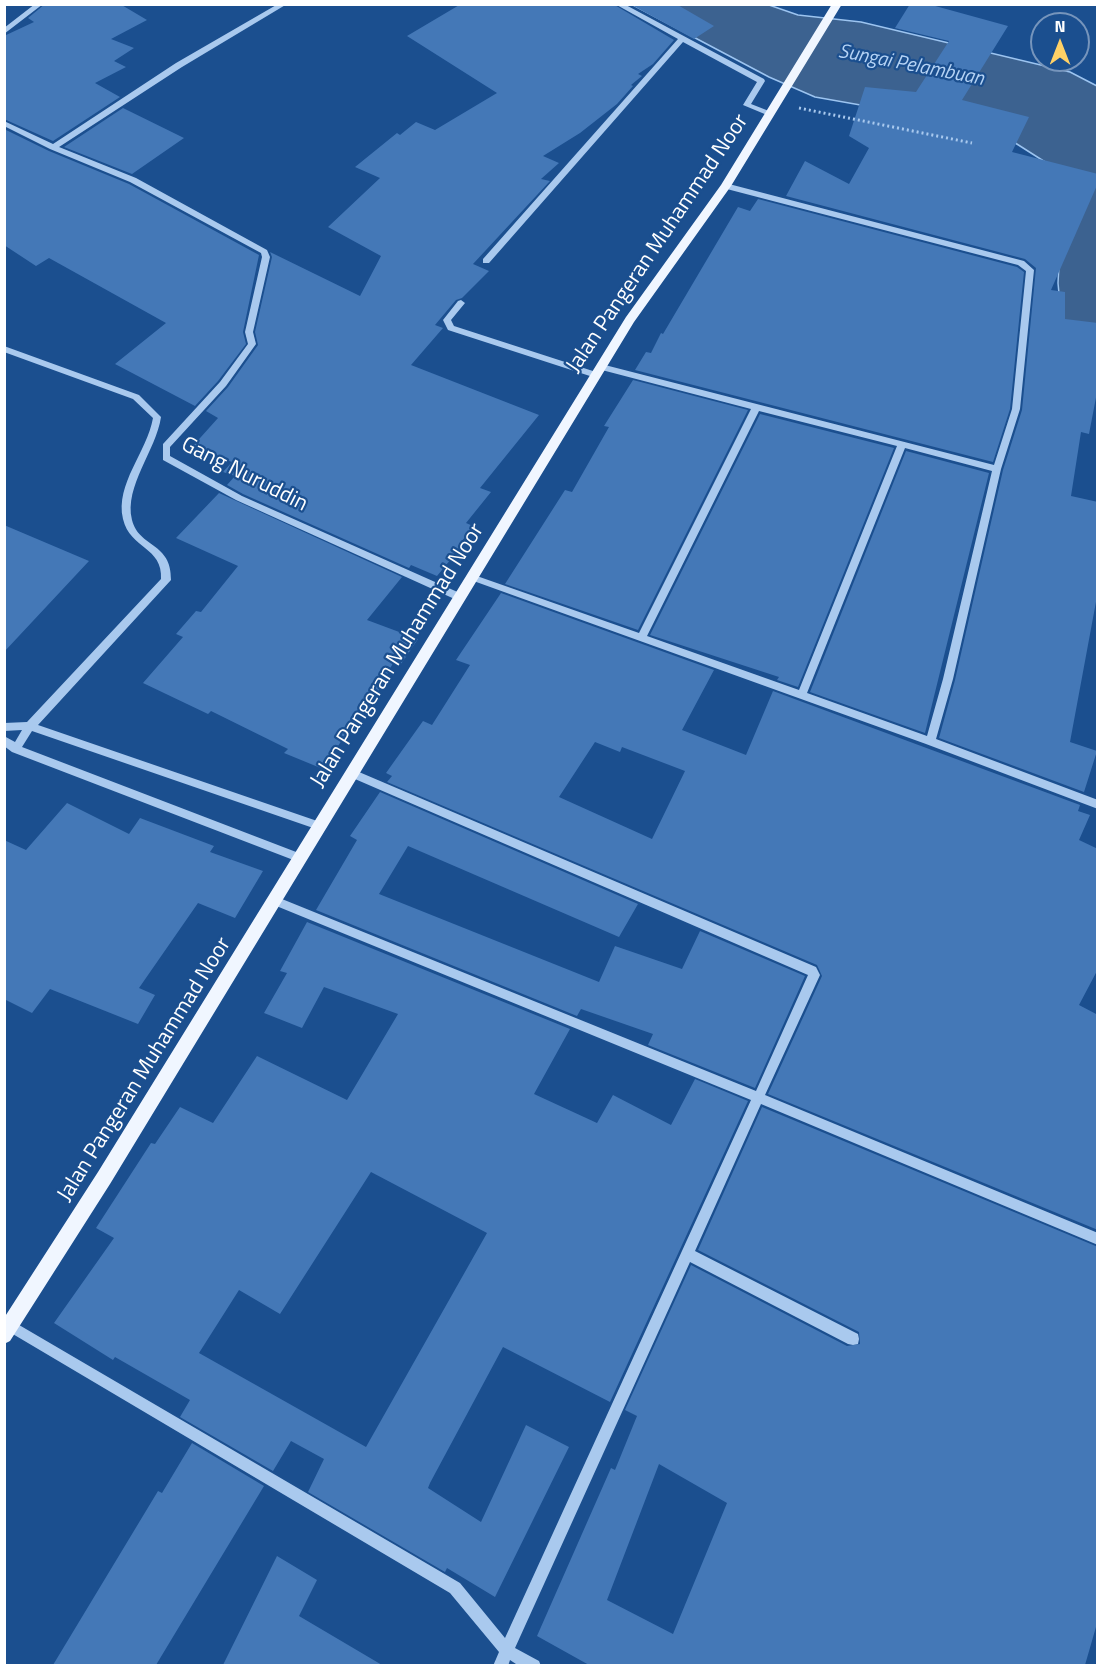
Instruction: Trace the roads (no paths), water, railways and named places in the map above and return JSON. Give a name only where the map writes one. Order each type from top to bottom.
[{"type":"main road","name":"Jalan Pangeran Muhammad Noor","points":[[9,1321],[300,858],[630,320],[726,186],[837,4]]},
{"type":"street","points":[[4,32],[40,4]]},
{"type":"street","points":[[53,147],[113,111],[179,65],[284,4]]},
{"type":"street","points":[[618,4],[761,81],[747,105],[777,103]]},
{"type":"street","points":[[486,261],[683,38]]},
{"type":"street","name":"Gang Nuruddin","points":[[4,123],[53,147],[133,180],[260,248],[266,257],[249,332],[252,344],[223,384],[166,446],[166,458],[239,498],[459,597]]},
{"type":"street","points":[[726,186],[1021,263],[1030,270],[1016,409],[997,470],[948,679],[930,741]]},
{"type":"street","points":[[461,303],[447,320],[451,328],[598,371],[756,407],[997,470]]},
{"type":"street","points":[[4,348],[136,397],[157,417],[156,433],[131,484],[126,503],[127,519],[133,535],[166,560],[169,568],[166,580],[30,726],[16,749]]},
{"type":"street","points":[[642,637],[756,407]]},
{"type":"street","points":[[802,694],[902,445]]},
{"type":"street","points":[[471,577],[802,694],[1098,805]]},
{"type":"street","points":[[4,727],[30,726],[319,826]]},
{"type":"street","points":[[4,740],[16,749],[300,858]]},
{"type":"street","points":[[352,772],[812,971],[814,977],[757,1097],[688,1254],[500,1665]]},
{"type":"street","points":[[273,900],[1098,1239]]},
{"type":"street","points":[[688,1254],[853,1339]]},
{"type":"street","points":[[9,1321],[455,1587],[507,1651],[534,1665]]},
{"type":"water","name":"Sungai Pelambuan","points":[[633,5],[769,5],[798,15],[861,22],[1030,62],[1030,72],[1070,72],[1097,86],[1097,391],[1076,378],[1062,326],[1058,283],[1064,174],[1009,139],[940,119],[815,97],[769,77]]}]
